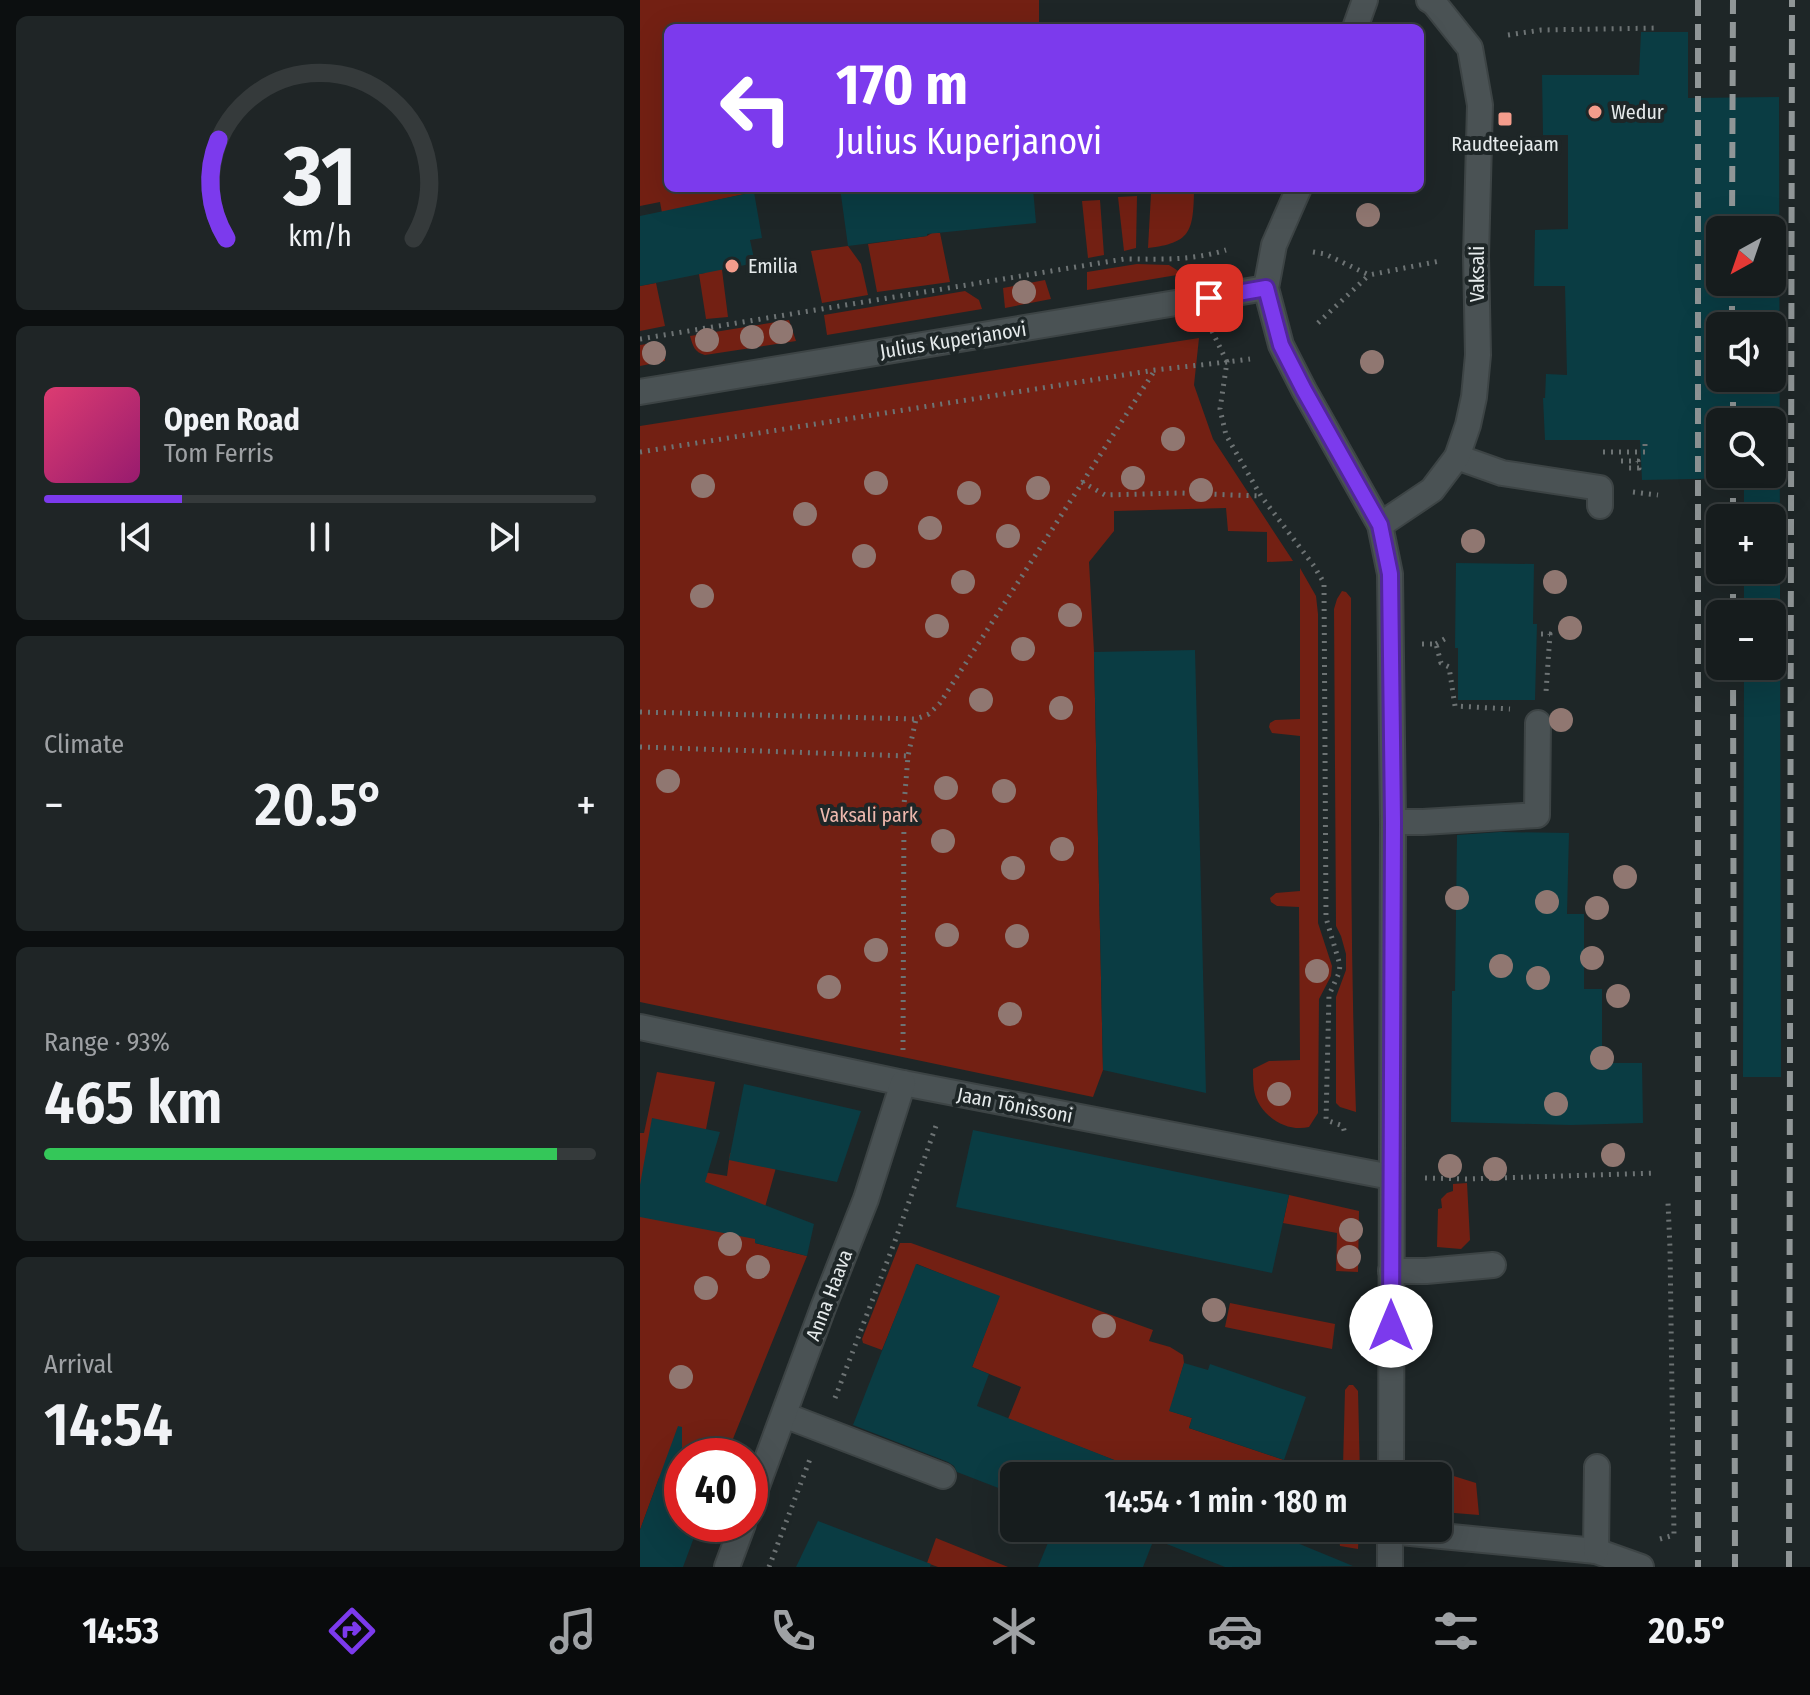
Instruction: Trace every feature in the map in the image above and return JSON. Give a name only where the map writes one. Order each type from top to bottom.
[{"type":"street","points":[[1356,24],[1365,0]]},
{"type":"street","name":"Vaksali","points":[[1380,525],[1432,490],[1457,457],[1474,397],[1478,355],[1476,256],[1480,105],[1470,48],[1429,0]]},
{"type":"street","points":[[1297,192],[1274,245],[1266,288],[1281,345],[1380,525],[1390,574],[1393,822],[1391,1462]]},
{"type":"street","name":"Julius Kuperjanovi","points":[[640,392],[1266,288]]},
{"type":"street","points":[[1457,457],[1502,473],[1600,488],[1600,506]]},
{"type":"street","points":[[1393,822],[1537,815],[1538,723]]},
{"type":"street","name":"Jaan Tõnissoni","points":[[640,1027],[903,1083],[1391,1177]]},
{"type":"street","name":"Anna Haava","points":[[768,1457],[866,1199],[903,1083]]},
{"type":"street","points":[[1391,1271],[1493,1265]]},
{"type":"street","points":[[784,1415],[943,1476]]},
{"type":"street","points":[[1596,1551],[1597,1467]]},
{"type":"street","points":[[1452,1536],[1596,1551],[1641,1567]]},
{"type":"street","points":[[727,1567],[736,1542]]},
{"type":"street","points":[[1390,1542],[1390,1567]]},
{"type":"path","points":[[1508,35],[1541,30],[1659,28]]},
{"type":"path","points":[[640,339],[1124,259],[1182,259],[1226,250]]},
{"type":"path","points":[[1313,252],[1325,254],[1369,275]]},
{"type":"path","points":[[1318,323],[1369,275],[1440,261]]},
{"type":"path","points":[[1212,331],[1227,362],[1220,409],[1226,435],[1261,496],[1324,583],[1326,918],[1340,965],[1329,995],[1326,1120],[1343,1126],[1354,1170]]},
{"type":"path","points":[[640,452],[1155,370],[1251,359]]},
{"type":"path","points":[[640,712],[916,719],[929,714],[940,703],[1155,370]]},
{"type":"path","points":[[1593,452],[1645,452],[1645,440]]},
{"type":"path","points":[[1082,482],[1105,495],[1180,493],[1261,496]]},
{"type":"path","points":[[1541,634],[1550,634],[1546,695]]},
{"type":"path","points":[[1419,643],[1436,644],[1448,637]]},
{"type":"path","points":[[1436,644],[1441,663],[1449,667],[1455,706],[1511,709]]},
{"type":"path","points":[[903,1083],[904,805],[908,756],[916,719]]},
{"type":"path","points":[[640,747],[908,756]]},
{"type":"path","points":[[769,1567],[939,1118]]},
{"type":"path","points":[[1424,1178],[1656,1173]]},
{"type":"path","points":[[1648,1543],[1674,1535],[1668,1203]]},
{"type":"green space","points":[[640,0],[1039,0],[1039,24],[664,24],[664,192],[754,192],[708,202],[728,317],[706,319],[699,274],[705,273],[662,213],[660,202],[640,206]]},
{"type":"green space","points":[[1194,192],[1192,217],[1186,233],[1173,243],[1148,248],[1151,194]]},
{"type":"green space","points":[[1137,196],[1136,248],[1124,251],[1118,197]]},
{"type":"green space","points":[[1100,200],[1104,255],[1088,258],[1082,201]]},
{"type":"green space","points":[[940,233],[950,282],[877,292],[868,244]]},
{"type":"green space","points":[[848,246],[861,264],[868,295],[822,303],[811,251]]},
{"type":"green space","points":[[1137,264],[1169,265],[1183,274],[1087,290],[1087,272]]},
{"type":"green space","points":[[1045,280],[1051,299],[1005,308],[1003,288]]},
{"type":"green space","points":[[656,283],[665,326],[640,331],[640,286]]},
{"type":"green space","points":[[965,291],[979,300],[982,309],[827,335],[824,315]]},
{"type":"green space","points":[[789,320],[796,341],[705,355],[696,350],[690,336]]},
{"type":"green space","name":"Vaksali park","points":[[1199,338],[1194,385],[1213,439],[1293,561],[1267,562],[1267,532],[1228,531],[1226,508],[1114,511],[1114,531],[1089,562],[1094,652],[1103,1070],[1093,1097],[640,1002],[640,426]]},
{"type":"green space","points":[[661,344],[665,361],[640,366],[640,345]]},
{"type":"green space","points":[[1300,568],[1316,596],[1318,614],[1318,923],[1332,966],[1331,976],[1319,999],[1318,1113],[1309,1127],[1300,1128],[1274,1120],[1261,1107],[1254,1090],[1253,1069],[1269,1061],[1300,1060],[1299,907],[1277,906],[1270,898],[1276,893],[1300,891],[1300,736],[1272,733],[1269,727],[1275,720],[1300,719]]},
{"type":"green space","points":[[1342,591],[1351,598],[1356,1112],[1336,1103],[1336,997],[1346,970],[1346,954],[1336,926],[1334,609]]},
{"type":"green space","points":[[657,1072],[715,1082],[698,1171],[727,1176],[730,1153],[777,1164],[755,1243],[807,1256],[733,1438],[664,1438],[664,1480],[659,1478],[640,1530],[640,1133],[644,1133]]},
{"type":"green space","points":[[1467,1183],[1470,1240],[1461,1249],[1437,1247],[1441,1199],[1453,1191],[1453,1184]]},
{"type":"green space","points":[[1289,1195],[1359,1211],[1358,1272],[1336,1271],[1337,1233],[1283,1223]]},
{"type":"green space","points":[[900,1243],[911,1243],[1153,1330],[1149,1341],[1170,1347],[1183,1355],[1184,1363],[1170,1411],[1192,1418],[1189,1428],[1284,1460],[1304,1462],[1119,1462],[1008,1419],[1021,1387],[972,1367],[999,1297],[917,1264],[882,1350],[863,1343]]},
{"type":"green space","points":[[1230,1303],[1335,1324],[1332,1349],[1225,1327]]},
{"type":"green space","points":[[1353,1385],[1358,1391],[1360,1462],[1343,1462],[1345,1390]]},
{"type":"green space","points":[[1452,1476],[1476,1483],[1479,1515],[1452,1513]]},
{"type":"green space","points":[[936,1538],[1008,1567],[938,1567],[927,1563]]},
{"type":"green space","points":[[1340,1542],[1358,1542],[1358,1549],[1340,1546]]},
{"type":"building","points":[[1641,32],[1688,32],[1688,98],[1779,97],[1779,216],[1706,216],[1706,296],[1779,296],[1779,312],[1706,312],[1706,392],[1780,392],[1780,408],[1706,408],[1706,479],[1642,480],[1640,440],[1545,440],[1543,398],[1546,374],[1567,375],[1565,286],[1534,286],[1535,230],[1568,229],[1568,135],[1543,135],[1542,75],[1639,75]]},
{"type":"building","points":[[754,192],[762,238],[750,240],[755,263],[640,286],[640,216]]},
{"type":"building","points":[[841,192],[1033,192],[1036,223],[848,246]]},
{"type":"building","points":[[1744,488],[1780,488],[1780,504],[1744,504]]},
{"type":"building","points":[[1456,563],[1534,564],[1533,624],[1537,624],[1535,700],[1458,700]]},
{"type":"building","points":[[1744,584],[1780,584],[1780,600],[1744,600]]},
{"type":"building","points":[[1195,650],[1206,1093],[1103,1070],[1094,652]]},
{"type":"building","points":[[1744,680],[1780,680],[1781,1077],[1743,1077]]},
{"type":"building","points":[[1569,833],[1567,914],[1584,914],[1584,989],[1602,989],[1602,1063],[1642,1063],[1643,1123],[1451,1122],[1457,835]]},
{"type":"building","points":[[744,1084],[861,1111],[837,1182],[729,1160]]},
{"type":"building","points":[[652,1118],[720,1132],[705,1182],[814,1224],[807,1256],[755,1243],[755,1239],[640,1217],[640,1185]]},
{"type":"building","points":[[973,1130],[1289,1195],[1272,1273],[956,1207]]},
{"type":"building","points":[[916,1264],[1000,1296],[972,1367],[989,1374],[977,1406],[1119,1462],[1000,1462],[1000,1489],[957,1472],[948,1462],[853,1425]]},
{"type":"building","points":[[1184,1363],[1208,1370],[1210,1364],[1306,1397],[1284,1460],[1189,1428],[1192,1418],[1169,1411]]},
{"type":"building","points":[[678,1426],[682,1427],[682,1438],[674,1438]]},
{"type":"building","points":[[664,1464],[664,1542],[692,1542],[683,1567],[640,1567],[640,1530]]},
{"type":"building","points":[[818,1521],[931,1564],[930,1567],[796,1567]]},
{"type":"building","points":[[1048,1542],[1153,1542],[1143,1567],[1038,1567]]},
{"type":"building","points":[[1162,1542],[1295,1542],[1353,1566],[1225,1567]]},
{"type":"railway","points":[[1698,0],[1698,1567]]},
{"type":"railway","points":[[1732,216],[1733,0]]},
{"type":"railway","points":[[1789,1567],[1792,0]]},
{"type":"railway","points":[[1732,296],[1732,312]]},
{"type":"railway","points":[[1733,392],[1733,408]]},
{"type":"railway","points":[[1733,488],[1733,504]]},
{"type":"railway","points":[[1733,584],[1733,600]]},
{"type":"railway","points":[[1733,680],[1735,1567]]},
{"type":"place","name":"Wedur","points":[[1595,112]]},
{"type":"place","name":"Raudteejaam","points":[[1505,119]]},
{"type":"place","name":"Emilia","points":[[732,266]]},
{"type":"route","points":[[1209,298],[1266,288],[1281,345],[1380,525],[1390,574],[1393,822],[1391,1326]]}]
